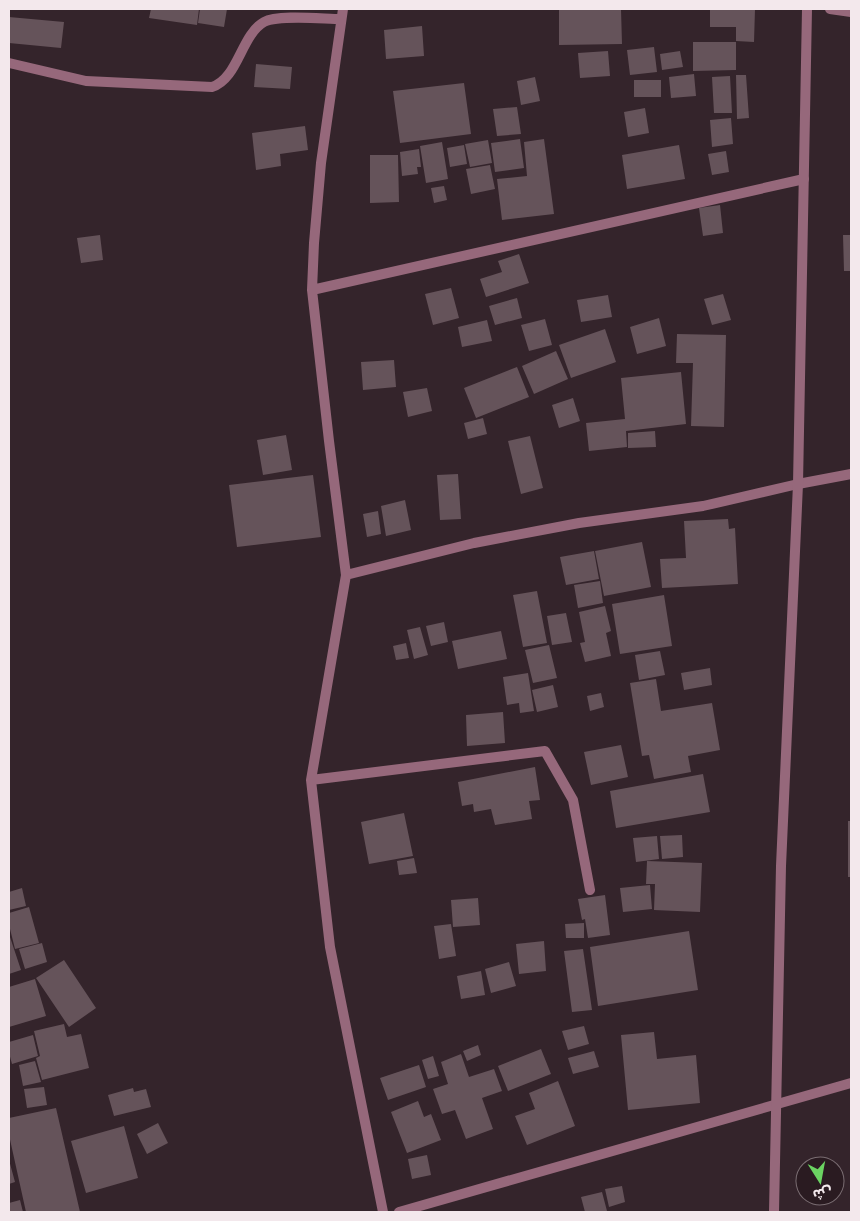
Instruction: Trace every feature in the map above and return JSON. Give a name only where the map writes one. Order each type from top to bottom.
[{"type":"street","points":[[774,1212],[781,866],[798,484],[807,9]]},
{"type":"street","points":[[830,9],[851,12]]},
{"type":"street","points":[[9,63],[86,81],[212,87],[218,85],[226,78],[255,31],[265,22],[279,18],[342,14],[321,163],[312,290],[346,575],[311,780],[330,946],[384,1212]]},
{"type":"street","points":[[312,290],[804,179]]},
{"type":"street","points":[[346,575],[474,543],[579,523],[703,506],[851,474]]},
{"type":"street","points":[[311,780],[545,751],[573,800],[590,890]]},
{"type":"street","points":[[398,1212],[851,1083]]},
{"type":"building","points":[[151,9],[199,9],[197,25],[149,18]]},
{"type":"building","points":[[200,9],[227,9],[224,27],[198,23]]},
{"type":"building","points":[[559,9],[621,9],[622,44],[559,45]]},
{"type":"building","points":[[710,9],[755,9],[754,42],[736,41],[736,27],[710,27]]},
{"type":"building","points":[[9,17],[64,22],[61,48],[9,43]]},
{"type":"building","points":[[422,26],[424,56],[386,59],[384,30]]},
{"type":"building","points":[[693,42],[736,42],[736,70],[693,71]]},
{"type":"building","points":[[654,47],[657,72],[630,75],[627,50]]},
{"type":"building","points":[[608,51],[610,76],[580,78],[578,53]]},
{"type":"building","points":[[680,51],[683,67],[662,70],[660,54]]},
{"type":"building","points":[[256,64],[292,67],[290,89],[254,87]]},
{"type":"building","points":[[694,74],[696,96],[671,98],[669,77]]},
{"type":"building","points":[[736,75],[746,75],[749,118],[737,119]]},
{"type":"building","points":[[730,76],[732,113],[714,113],[712,77]]},
{"type":"building","points":[[535,77],[540,101],[521,105],[517,81]]},
{"type":"building","points":[[634,80],[661,80],[661,97],[634,97]]},
{"type":"building","points":[[464,83],[471,134],[400,143],[393,91]]},
{"type":"building","points":[[517,107],[521,134],[497,136],[493,109]]},
{"type":"building","points":[[645,108],[649,133],[628,137],[624,112]]},
{"type":"building","points":[[731,118],[733,144],[712,147],[710,120]]},
{"type":"building","points":[[305,126],[308,150],[280,154],[281,166],[256,170],[252,133]]},
{"type":"building","points":[[520,139],[524,168],[495,172],[491,143]]},
{"type":"building","points":[[544,139],[554,214],[502,220],[497,179],[527,176],[524,142]]},
{"type":"building","points":[[488,140],[492,163],[470,167],[465,144]]},
{"type":"building","points":[[442,142],[448,179],[426,183],[420,146]]},
{"type":"building","points":[[464,145],[467,164],[450,167],[447,148]]},
{"type":"building","points":[[679,145],[685,179],[627,189],[622,155]]},
{"type":"building","points":[[419,149],[421,167],[417,167],[418,174],[402,176],[400,152]]},
{"type":"building","points":[[726,151],[729,172],[712,175],[708,154]]},
{"type":"building","points":[[370,155],[398,155],[399,202],[370,203]]},
{"type":"building","points":[[490,165],[495,189],[471,194],[466,169]]},
{"type":"building","points":[[444,186],[447,200],[434,203],[431,188]]},
{"type":"building","points":[[720,205],[723,233],[703,236],[699,208]]},
{"type":"building","points":[[100,235],[103,260],[81,263],[77,238]]},
{"type":"building","points":[[843,235],[851,235],[851,271],[844,271]]},
{"type":"building","points":[[519,254],[529,283],[486,297],[480,279],[502,272],[498,261]]},
{"type":"building","points":[[451,288],[459,318],[433,325],[425,294]]},
{"type":"building","points":[[723,294],[731,320],[712,325],[704,299]]},
{"type":"building","points":[[608,295],[612,317],[581,322],[577,300]]},
{"type":"building","points":[[517,298],[522,318],[495,325],[489,306]]},
{"type":"building","points":[[659,318],[666,346],[637,354],[630,327]]},
{"type":"building","points":[[545,319],[552,345],[529,351],[521,325]]},
{"type":"building","points":[[487,320],[492,341],[462,347],[458,327]]},
{"type":"building","points":[[605,329],[616,362],[571,378],[559,345]]},
{"type":"building","points":[[677,334],[726,335],[724,427],[691,426],[693,363],[676,363]]},
{"type":"building","points":[[556,351],[568,379],[534,394],[522,366]]},
{"type":"building","points":[[394,360],[396,387],[363,390],[361,362]]},
{"type":"building","points":[[517,367],[529,397],[476,418],[464,388]]},
{"type":"building","points":[[681,372],[686,424],[626,431],[627,447],[589,451],[586,423],[625,419],[621,378]]},
{"type":"building","points":[[427,388],[432,411],[408,417],[403,392]]},
{"type":"building","points":[[573,398],[580,421],[559,428],[552,405]]},
{"type":"building","points":[[483,418],[487,434],[468,439],[464,423]]},
{"type":"building","points":[[655,431],[656,447],[628,448],[628,433]]},
{"type":"building","points":[[286,435],[292,470],[263,475],[257,440]]},
{"type":"building","points":[[530,436],[543,488],[521,494],[508,441]]},
{"type":"building","points":[[458,474],[461,519],[440,520],[437,475]]},
{"type":"building","points":[[313,475],[321,537],[237,547],[229,485]]},
{"type":"building","points":[[405,500],[411,530],[386,536],[381,506]]},
{"type":"building","points":[[378,511],[381,534],[367,537],[363,514]]},
{"type":"building","points":[[728,519],[729,529],[735,528],[738,584],[662,588],[660,559],[686,558],[684,521]]},
{"type":"building","points":[[642,542],[651,587],[604,596],[595,551]]},
{"type":"building","points":[[594,551],[599,579],[566,585],[560,557]]},
{"type":"building","points":[[600,581],[603,603],[578,608],[574,585]]},
{"type":"building","points":[[537,591],[547,643],[523,647],[513,595]]},
{"type":"building","points":[[664,595],[672,646],[620,654],[612,604]]},
{"type":"building","points":[[605,606],[611,631],[606,633],[611,656],[585,662],[580,643],[585,642],[579,612]]},
{"type":"building","points":[[566,613],[572,642],[552,645],[547,616]]},
{"type":"building","points":[[444,622],[448,642],[431,646],[426,626]]},
{"type":"building","points":[[420,627],[428,655],[414,659],[407,630]]},
{"type":"building","points":[[501,631],[507,659],[458,669],[452,641]]},
{"type":"building","points":[[406,643],[409,658],[396,660],[393,646]]},
{"type":"building","points":[[549,645],[557,678],[533,683],[525,650]]},
{"type":"building","points":[[660,651],[665,675],[639,680],[635,655]]},
{"type":"building","points":[[710,668],[712,685],[684,690],[681,673]]},
{"type":"building","points":[[528,673],[534,711],[520,713],[519,703],[507,705],[503,677]]},
{"type":"building","points":[[656,679],[661,711],[712,703],[720,750],[688,756],[691,772],[654,779],[649,755],[642,756],[630,683]]},
{"type":"building","points":[[553,685],[558,707],[537,712],[532,690]]},
{"type":"building","points":[[601,693],[604,707],[590,711],[587,696]]},
{"type":"building","points":[[503,712],[505,743],[467,746],[466,715]]},
{"type":"building","points":[[621,745],[628,777],[591,785],[584,752]]},
{"type":"building","points":[[535,767],[540,800],[529,801],[532,819],[495,825],[491,809],[474,812],[473,804],[462,806],[458,782]]},
{"type":"building","points":[[703,774],[710,812],[616,828],[610,791]]},
{"type":"building","points":[[404,813],[413,856],[369,864],[361,822]]},
{"type":"building","points":[[848,821],[851,821],[851,877],[848,877]]},
{"type":"building","points":[[682,835],[683,857],[662,859],[660,836]]},
{"type":"building","points":[[657,836],[659,859],[636,862],[633,838]]},
{"type":"building","points":[[414,858],[417,873],[399,875],[397,861]]},
{"type":"building","points":[[647,861],[702,863],[700,912],[654,910],[655,884],[646,884]]},
{"type":"building","points":[[650,885],[652,909],[623,912],[620,888]]},
{"type":"building","points":[[22,888],[26,906],[9,910],[9,892]]},
{"type":"building","points":[[605,895],[610,935],[588,938],[585,919],[582,920],[578,899]]},
{"type":"building","points":[[478,898],[480,925],[453,927],[451,900]]},
{"type":"building","points":[[29,907],[39,943],[15,949],[9,925],[9,913]]},
{"type":"building","points":[[584,923],[584,938],[566,938],[565,924]]},
{"type":"building","points":[[451,924],[456,956],[439,959],[434,926]]},
{"type":"building","points":[[689,931],[698,990],[598,1006],[590,947]]},
{"type":"building","points":[[9,934],[21,970],[9,974]]},
{"type":"building","points":[[544,941],[546,971],[519,974],[516,944]]},
{"type":"building","points":[[42,943],[47,962],[25,969],[19,949]]},
{"type":"building","points":[[583,949],[592,1010],[572,1012],[564,951]]},
{"type":"building","points":[[64,960],[96,1008],[69,1027],[36,978]]},
{"type":"building","points":[[509,962],[516,986],[491,993],[485,969]]},
{"type":"building","points":[[481,971],[485,995],[461,999],[457,976]]},
{"type":"building","points":[[35,979],[46,1016],[9,1027],[9,987]]},
{"type":"building","points":[[64,1024],[67,1037],[81,1034],[89,1068],[42,1080],[36,1058],[40,1056],[34,1031]]},
{"type":"building","points":[[584,1026],[589,1044],[568,1050],[562,1031]]},
{"type":"building","points":[[654,1032],[657,1059],[696,1055],[700,1103],[628,1110],[621,1035]]},
{"type":"building","points":[[33,1035],[38,1056],[12,1064],[9,1042]]},
{"type":"building","points":[[478,1045],[481,1055],[467,1061],[463,1051]]},
{"type":"building","points":[[541,1049],[551,1074],[508,1091],[498,1066]]},
{"type":"building","points":[[594,1051],[599,1067],[573,1074],[568,1058]]},
{"type":"building","points":[[461,1054],[469,1077],[494,1069],[502,1091],[482,1098],[493,1129],[466,1139],[455,1110],[442,1114],[433,1089],[448,1084],[441,1062]]},
{"type":"building","points":[[433,1056],[439,1076],[428,1079],[422,1060]]},
{"type":"building","points":[[35,1061],[41,1082],[23,1086],[19,1065]]},
{"type":"building","points":[[419,1065],[426,1087],[388,1100],[380,1078]]},
{"type":"building","points":[[558,1081],[575,1126],[527,1145],[515,1116],[535,1109],[529,1093]]},
{"type":"building","points":[[44,1087],[47,1105],[27,1108],[24,1089]]},
{"type":"building","points":[[133,1088],[134,1092],[146,1089],[151,1107],[114,1116],[108,1095]]},
{"type":"building","points":[[418,1101],[424,1117],[431,1114],[441,1140],[407,1153],[391,1112]]},
{"type":"building","points":[[56,1108],[80,1212],[26,1212],[9,1135],[9,1118]]},
{"type":"building","points":[[158,1123],[168,1143],[147,1154],[137,1134]]},
{"type":"building","points":[[124,1126],[138,1178],[86,1193],[71,1141]]},
{"type":"building","points":[[427,1155],[431,1175],[412,1179],[408,1159]]},
{"type":"building","points":[[9,1160],[15,1182],[9,1184]]},
{"type":"building","points":[[622,1186],[625,1202],[609,1207],[605,1189]]},
{"type":"building","points":[[602,1192],[607,1211],[585,1212],[581,1197]]},
{"type":"building","points":[[20,1200],[23,1212],[9,1212],[9,1203]]}]
